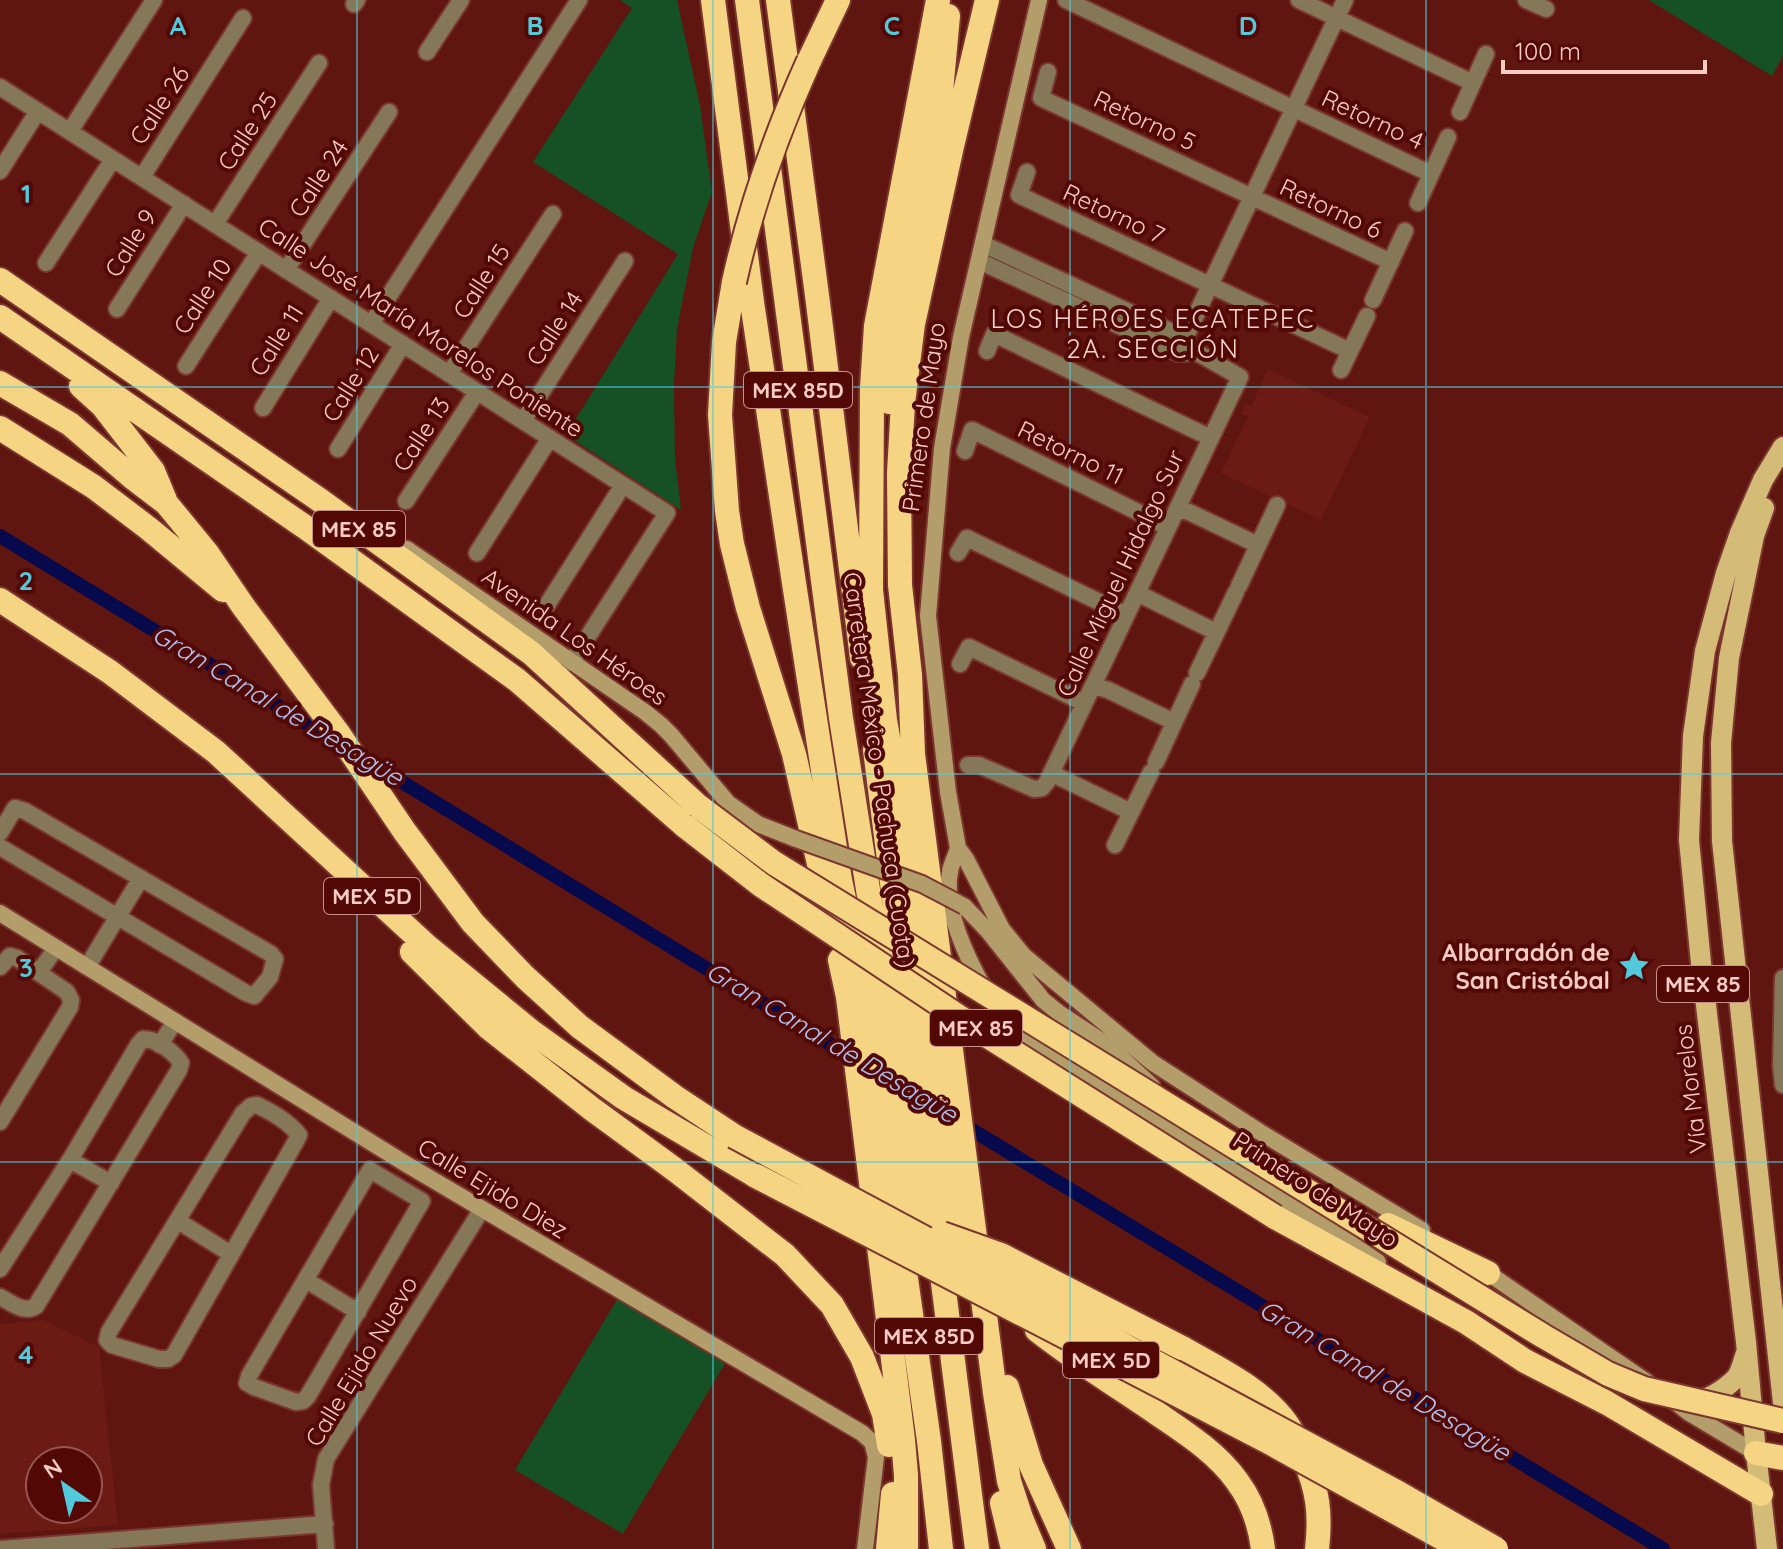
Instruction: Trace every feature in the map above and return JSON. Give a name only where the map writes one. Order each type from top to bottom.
[{"type":"highway","points":[[713,0],[752,302],[858,1003]]},
{"type":"highway","name":"Carretera México - Pachuca (Cuota)","points":[[747,0],[841,718],[889,1023],[881,1111],[956,1549]]},
{"type":"highway","name":"Carretera México - Pachuca (Cuota)","points":[[778,0],[945,1148],[946,1284],[977,1549]]},
{"type":"highway","points":[[838,0],[783,119],[759,186],[734,282],[724,342],[720,415],[723,469],[732,544],[759,645],[794,754],[858,1003],[881,1111],[929,1441],[941,1549]]},
{"type":"highway","points":[[938,0],[876,326],[872,388],[871,590],[883,706],[918,908],[945,1148],[997,1482],[1013,1549]]},
{"type":"highway","points":[[913,754],[899,687],[885,565],[889,383],[895,320],[941,92],[948,0]]},
{"type":"highway","points":[[932,1050],[910,675],[900,585],[899,473],[903,403],[913,324],[987,0]]},
{"type":"highway","name":"MEX 85","points":[[0,279],[308,492],[531,653],[697,805],[774,863],[1608,1374],[1644,1389],[1783,1421]]},
{"type":"highway","name":"MEX 85","points":[[0,317],[305,527],[517,680],[685,826],[761,885],[983,1033],[1275,1217],[1473,1327]]},
{"type":"highway","points":[[0,329],[71,376],[102,405],[153,471],[166,503]]},
{"type":"highway","points":[[0,383],[70,424],[166,503],[207,553],[243,606]]},
{"type":"highway","name":"MEX 5D","points":[[0,428],[94,487],[243,606],[473,923],[525,977],[580,1027],[734,1136],[1379,1482],[1496,1549]]},
{"type":"highway","name":"MEX 5D","points":[[0,600],[110,672],[216,752],[428,947],[532,1032],[624,1098],[756,1176],[1267,1441],[1462,1549]]},
{"type":"highway","points":[[320,848],[419,959],[488,1027],[785,1255],[832,1305],[862,1357],[884,1414],[894,1474],[888,1549]]},
{"type":"highway","points":[[965,980],[1083,1038],[1388,1225],[1496,1278]]},
{"type":"highway","points":[[881,1111],[907,1498],[906,1549]]},
{"type":"highway","points":[[945,1148],[986,1320],[1031,1465],[1069,1549]]},
{"type":"highway","points":[[867,1208],[1001,1255],[1182,1348],[1261,1397],[1288,1426],[1313,1478],[1319,1504],[1317,1549]]},
{"type":"highway","points":[[1008,1307],[1187,1434],[1221,1462],[1250,1501],[1262,1541]]},
{"type":"highway","points":[[986,1320],[1009,1481],[1034,1549]]},
{"type":"highway","name":"Primero de Mayo","points":[[1473,1327],[1525,1361],[1607,1403],[1761,1494]]},
{"type":"highway","name":"Primero de Mayo","points":[[1756,1453],[1783,1458]]},
{"type":"main road","name":"Primero de Mayo","points":[[1039,0],[961,337],[942,448],[928,616],[948,792],[958,848],[1002,929],[1024,956],[1153,1063],[1496,1278],[1689,1413],[1756,1453]]},
{"type":"main road","name":"Avenida Los Héroes","points":[[0,269],[661,725],[728,803],[758,824],[922,884],[964,906],[1043,1000],[1109,1046]]},
{"type":"main road","name":"Avenida Los Héroes","points":[[0,279],[37,293]]},
{"type":"main road","name":"Vía Morelos","points":[[1766,1542],[1747,1350],[1701,963],[1689,822],[1693,736],[1705,651],[1740,533],[1763,480],[1783,449]]},
{"type":"main road","name":"Vía Morelos","points":[[1783,449],[1754,536],[1729,658],[1721,743],[1722,841],[1783,1403]]},
{"type":"main road","name":"Primero de Mayo","points":[[958,848],[950,871],[949,897],[962,945],[984,988],[1010,1022],[1071,1068],[1304,1212],[1473,1327]]},
{"type":"main road","name":"Calle Ejido Diez","points":[[0,913],[288,1093],[862,1433],[872,1442],[876,1457],[865,1549]]},
{"type":"main road","points":[[1109,1046],[1153,1063]]},
{"type":"main road","points":[[1109,1046],[1186,1119],[1304,1212]]},
{"type":"main road","points":[[1473,1327],[1488,1332],[1504,1323],[1509,1316],[1509,1290],[1496,1278]]},
{"type":"main road","points":[[1671,1399],[1702,1401],[1719,1391],[1738,1376],[1747,1350]]},
{"type":"street","points":[[70,131],[154,0]]},
{"type":"street","points":[[427,52],[461,0]]},
{"type":"street","points":[[371,324],[579,0]]},
{"type":"street","name":"Retorno 4","points":[[1066,0],[1431,174]]},
{"type":"street","points":[[1299,0],[1473,83]]},
{"type":"street","points":[[983,244],[1033,276],[1181,346],[1345,0]]},
{"type":"street","points":[[1526,0],[1546,9]]},
{"type":"street","name":"Calle 26","points":[[142,177],[243,18]]},
{"type":"street","points":[[1460,112],[1486,54]]},
{"type":"street","name":"Calle 25","points":[[215,224],[319,63]]},
{"type":"street","name":"Retorno 5","points":[[1048,72],[1041,98],[1252,197]]},
{"type":"street","name":"Calle José María Morelos Poniente","points":[[0,87],[667,513],[571,663]]},
{"type":"street","points":[[0,171],[38,111]]},
{"type":"street","name":"Calle 24","points":[[286,270],[389,112]]},
{"type":"street","name":"Retorno 4","points":[[1418,203],[1448,137]]},
{"type":"street","points":[[46,263],[113,159]]},
{"type":"street","name":"Retorno 7","points":[[1027,172],[1019,195],[1210,285]]},
{"type":"street","name":"Retorno 6","points":[[1252,197],[1391,262]]},
{"type":"street","name":"Calle 9","points":[[117,309],[184,204]]},
{"type":"street","name":"Calle 15","points":[[449,374],[553,214]]},
{"type":"street","name":"Retorno 6","points":[[1341,370],[1405,231]]},
{"type":"street","name":"Calle 10","points":[[186,366],[259,252]]},
{"type":"street","name":"Calle 14","points":[[523,421],[625,261]]},
{"type":"street","points":[[979,261],[1033,276]]},
{"type":"street","points":[[1210,285],[1350,351]]},
{"type":"street","name":"Calle 11","points":[[263,408],[331,298]]},
{"type":"street","points":[[987,351],[994,334],[1211,438]]},
{"type":"street","name":"Calle 12","points":[[338,449],[403,344]]},
{"type":"street","name":"Calle Miguel Hidalgo Sur","points":[[968,765],[979,765],[1034,789],[1042,788],[1051,773],[1240,377],[1181,346]]},
{"type":"street","name":"Calle 13","points":[[406,501],[477,392]]},
{"type":"street","name":"Retorno 11","points":[[965,451],[972,430],[1168,527]]},
{"type":"street","points":[[477,553],[550,438]]},
{"type":"street","points":[[547,605],[623,485]]},
{"type":"street","points":[[1115,845],[1277,505]]},
{"type":"street","points":[[1177,509],[1258,545]]},
{"type":"street","points":[[958,553],[967,538],[1126,615]]},
{"type":"street","points":[[1137,593],[1216,632]]},
{"type":"street","points":[[960,664],[969,647],[1084,703]]},
{"type":"street","points":[[1093,686],[1108,690],[1174,722]]},
{"type":"street","points":[[1051,773],[1131,812]]},
{"type":"street","points":[[0,833],[15,808],[25,811],[271,954],[275,959],[270,977],[254,996],[246,993],[0,847]]},
{"type":"street","points":[[87,967],[141,878]]},
{"type":"street","points":[[39,972],[56,948]]},
{"type":"street","points":[[0,967],[10,956],[17,958],[67,992],[71,1000],[70,1007],[0,1122]]},
{"type":"street","points":[[1783,978],[1783,1085]]},
{"type":"street","points":[[160,1045],[175,1021]]},
{"type":"street","points":[[0,1269],[70,1160],[138,1045],[143,1039],[150,1039],[176,1055],[181,1063],[179,1070],[36,1306],[25,1310],[0,1297]]},
{"type":"street","points":[[275,1114],[288,1093]]},
{"type":"street","points":[[257,1105],[275,1114],[299,1135],[174,1355],[159,1359],[112,1345],[107,1340],[109,1332],[243,1113],[257,1105]]},
{"type":"street","points":[[70,1160],[111,1183]]},
{"type":"street","points":[[394,1183],[406,1164]]},
{"type":"street","points":[[370,1170],[394,1183],[422,1201],[308,1396],[296,1402],[247,1383],[370,1170]]},
{"type":"street","name":"Calle Ejido Nuevo","points":[[326,1549],[321,1485],[326,1459],[482,1209]]},
{"type":"street","points":[[178,1221],[231,1254]]},
{"type":"street","points":[[306,1280],[358,1312]]},
{"type":"street","points":[[0,1549],[162,1543],[325,1524]]},
{"type":"shaded area","points":[[1268,369],[1370,417],[1321,520],[1221,473],[1248,417],[1241,413],[1245,404],[1251,406]]},
{"type":"shaded area","points":[[43,1320],[99,1347],[118,1525],[0,1534],[0,1324]]},
{"type":"green space","points":[[620,0],[677,0],[700,105],[712,192],[693,248],[677,329],[675,458],[681,510],[566,435],[678,254],[533,162],[632,8]]},
{"type":"green space","points":[[1649,0],[1783,0],[1783,56],[1772,76]]},
{"type":"green space","points":[[621,1293],[729,1357],[623,1534],[515,1470]]},
{"type":"waterway","name":"Gran Canal de Desagüe","points":[[0,536],[340,744]]},
{"type":"waterway","name":"Gran Canal de Desagüe","points":[[358,755],[859,1062]]},
{"type":"waterway","name":"Gran Canal de Desagüe","points":[[959,1122],[1663,1549]]},
{"type":"place","name":"Albarradón de San Cristóbal","points":[[1634,966]]},
{"type":"district","name":"LOS HÉROES ECATEPEC 2A. SECCIÓN","points":[[1153,333]]}]
